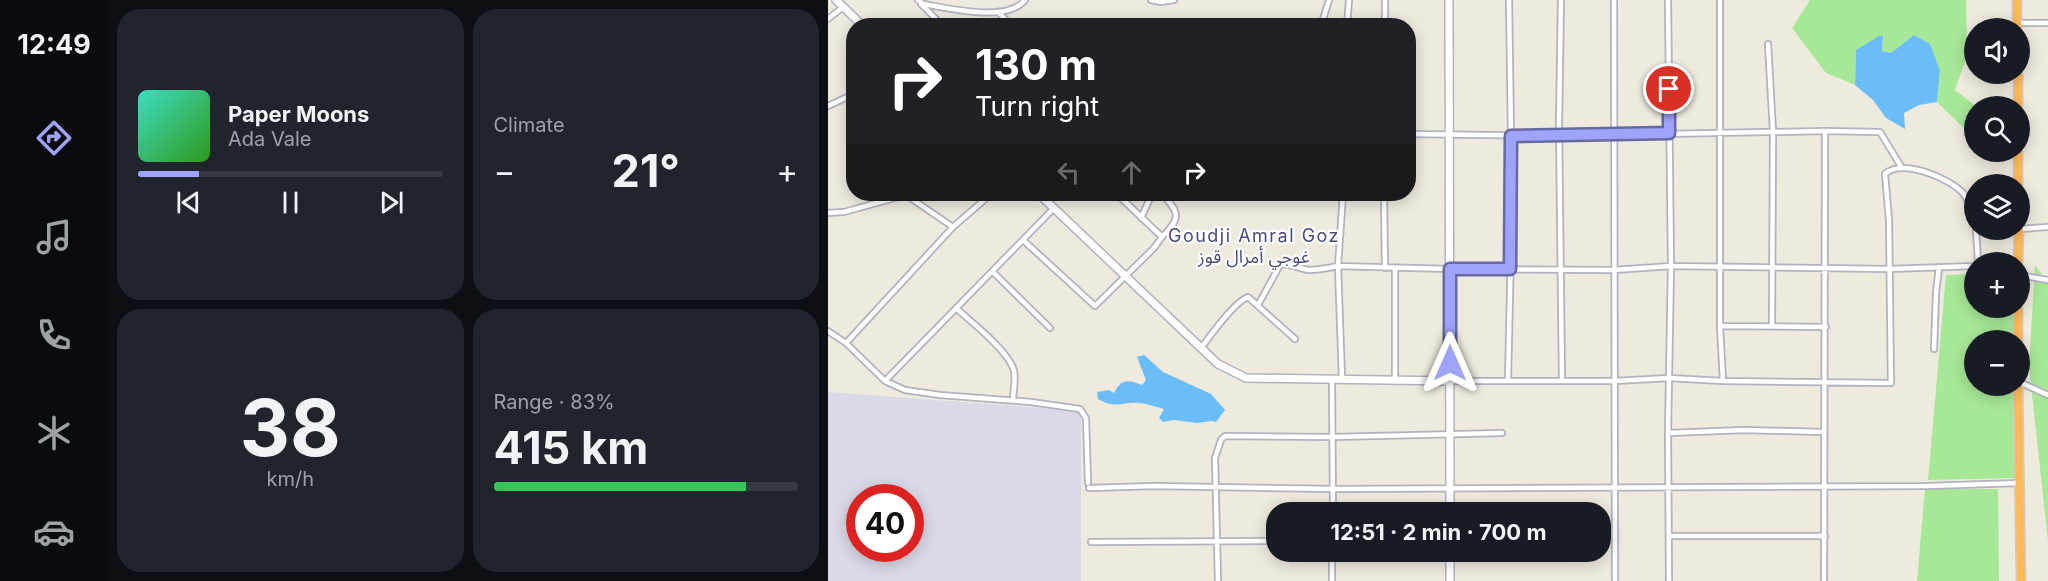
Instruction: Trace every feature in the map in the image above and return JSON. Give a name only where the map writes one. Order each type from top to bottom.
[{"type":"highway","points":[[2017,0],[2017,18]]},
{"type":"highway","points":[[2019,396],[2021,581]]},
{"type":"street","points":[[836,0],[855,18]]},
{"type":"street","points":[[918,0],[923,4],[961,10],[998,12],[1017,7],[1025,0]]},
{"type":"street","points":[[918,0],[935,18]]},
{"type":"street","points":[[1151,0],[1161,2],[1174,0]]},
{"type":"street","points":[[1323,18],[1329,0]]},
{"type":"street","points":[[1348,18],[1349,0]]},
{"type":"street","points":[[1385,0],[1385,18]]},
{"type":"street","points":[[1449,0],[1450,502]]},
{"type":"street","points":[[1508,380],[1511,136],[1509,0]]},
{"type":"street","points":[[1561,0],[1562,381]]},
{"type":"street","points":[[1614,0],[1615,581]]},
{"type":"street","points":[[1668,0],[1671,266],[1668,433],[1669,581]]},
{"type":"street","points":[[1720,0],[1720,326],[1723,381]]},
{"type":"street","points":[[828,19],[843,7]]},
{"type":"street","points":[[998,12],[1004,18]]},
{"type":"street","points":[[2030,25],[2048,23]]},
{"type":"street","points":[[1768,44],[1773,132],[1772,325]]},
{"type":"street","points":[[828,106],[846,98]]},
{"type":"street","points":[[1824,581],[1825,131]]},
{"type":"street","points":[[1416,134],[1560,136],[1720,132],[1880,132],[1902,168]]},
{"type":"street","points":[[1046,201],[1218,364],[1246,378],[1615,381],[1669,378],[1891,383],[1885,174],[1902,168],[1914,169],[1949,182],[1964,194]]},
{"type":"street","points":[[828,213],[844,212],[884,201]]},
{"type":"street","points":[[915,201],[953,227]]},
{"type":"street","points":[[846,343],[953,227],[983,201]]},
{"type":"street","points":[[1124,201],[1162,237]]},
{"type":"street","points":[[1141,218],[1149,201]]},
{"type":"street","points":[[1023,240],[1095,306],[1154,248],[1175,222],[1177,214],[1175,207],[1169,201]]},
{"type":"street","points":[[1342,379],[1338,266],[1343,201]]},
{"type":"street","points":[[1384,201],[1385,268]]},
{"type":"street","points":[[885,381],[1054,208]]},
{"type":"street","points":[[2030,229],[2048,227]]},
{"type":"street","points":[[1258,305],[1280,265],[1284,264],[1313,270],[1338,266],[1614,270],[1671,266],[1889,269],[1964,266]]},
{"type":"street","points":[[1934,350],[1939,267]]},
{"type":"street","points":[[1395,268],[1395,380]]},
{"type":"street","points":[[993,272],[1050,328]]},
{"type":"street","points":[[2030,277],[2048,280]]},
{"type":"street","points":[[1201,348],[1245,298],[1251,299],[1295,339]]},
{"type":"street","points":[[956,308],[992,340],[1010,363],[1014,372],[1013,400]]},
{"type":"street","points":[[1720,326],[1826,327]]},
{"type":"street","points":[[828,330],[846,343],[885,381],[905,390],[1013,400],[1071,407],[1083,411],[1086,418],[1089,485],[1334,489],[2019,483]]},
{"type":"street","points":[[1332,379],[1333,502]]},
{"type":"street","points":[[2030,388],[2048,395]]},
{"type":"street","points":[[1668,433],[1744,430],[1824,432]]},
{"type":"street","points":[[1218,581],[1215,458],[1221,440],[1225,436],[1502,434]]},
{"type":"street","points":[[1669,536],[1825,536]]},
{"type":"street","points":[[1091,542],[1266,541]]},
{"type":"street","points":[[1332,562],[1332,581]]},
{"type":"street","points":[[1450,562],[1450,581]]},
{"type":"shaded area","points":[[828,392],[1081,411],[1081,581],[828,581]]},
{"type":"green space","points":[[1810,0],[1966,0],[1964,64],[1955,90],[1964,97],[1964,128],[1937,102],[1940,70],[1930,44],[1914,35],[1891,53],[1882,51],[1883,37],[1856,50],[1855,85],[1826,73],[1792,28]]},
{"type":"green space","points":[[2035,265],[2048,283],[2048,541],[2030,376]]},
{"type":"green space","points":[[1964,274],[1964,318],[2013,318],[2013,330],[1964,330],[1964,396],[2014,396],[2015,478],[1928,480],[1946,275]]},
{"type":"green space","points":[[1925,489],[1998,489],[1999,581],[1917,581]]},
{"type":"water","points":[[1914,35],[1930,44],[1940,70],[1937,102],[1919,105],[1904,113],[1905,129],[1886,118],[1873,100],[1855,85],[1856,50],[1879,36],[1883,36],[1882,51],[1891,53]]},
{"type":"water","points":[[1144,355],[1163,372],[1211,394],[1225,410],[1216,422],[1197,423],[1174,420],[1163,422],[1159,418],[1164,409],[1140,403],[1115,405],[1098,399],[1097,392],[1109,390],[1114,393],[1120,385],[1126,382],[1142,385],[1146,380],[1137,357]]},
{"type":"district","name":"Goudji Amral Goz غوجي أمرال قوز","points":[[1254,246]]},
{"type":"route","points":[[1450,363],[1450,269],[1510,269],[1511,136],[1669,133],[1669,89]]}]
